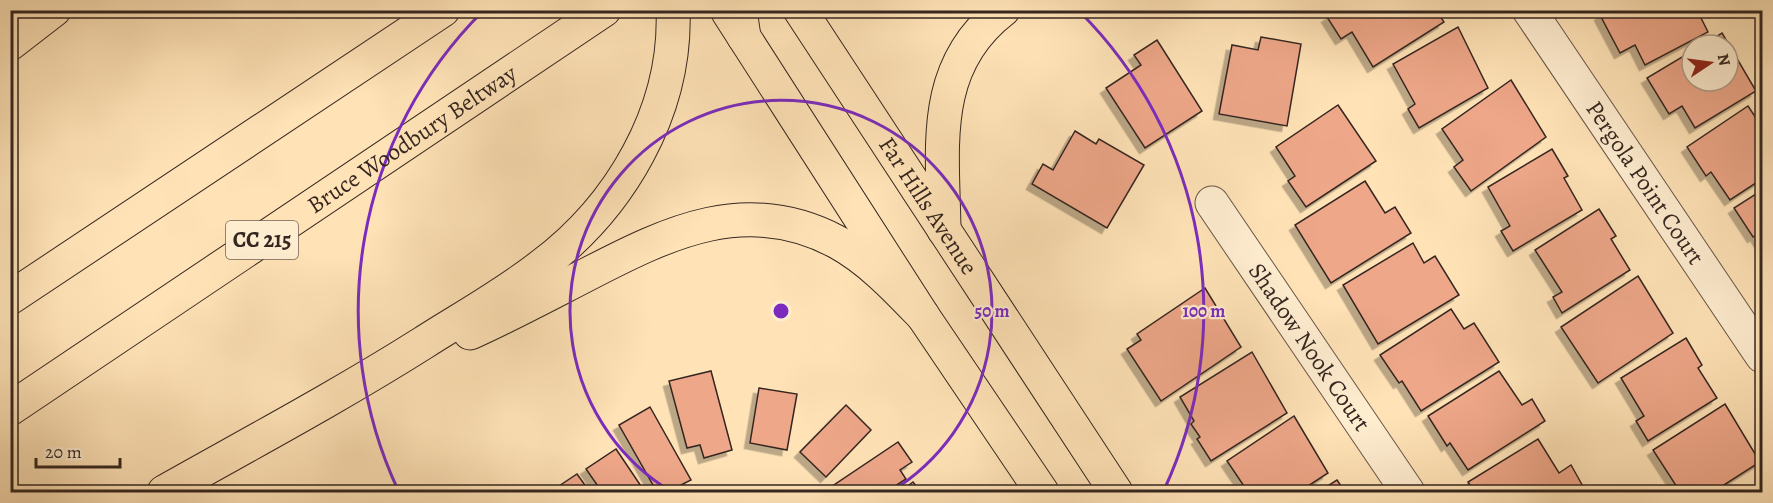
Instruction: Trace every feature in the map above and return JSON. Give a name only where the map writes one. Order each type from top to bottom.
[{"type":"main road","points":[[10,44],[54,10]]},
{"type":"main road","points":[[10,298],[443,10]]},
{"type":"main road","name":"Bruce Woodbury Beltway","points":[[10,409],[604,10]]},
{"type":"main road","points":[[164,492],[357,385],[523,279],[570,242],[607,203],[627,173],[651,125],[663,91],[671,54],[673,10]]},
{"type":"main road","name":"Far Hills Avenue","points":[[800,10],[1116,492]]},
{"type":"main road","points":[[944,230],[942,135],[948,91],[968,47],[1004,10]]},
{"type":"main road","points":[[737,19],[923,315],[1042,492]]},
{"type":"main road","points":[[357,385],[505,317],[649,242],[680,230],[724,221],[777,222],[806,229],[833,240],[872,267],[923,315]]},
{"type":"street","name":"Pergola Point Court","points":[[1529,10],[1762,356]]},
{"type":"street","name":"Shadow Nook Court","points":[[1212,203],[1408,492]]},
{"type":"building","points":[[1338,10],[1436,10],[1444,22],[1373,67],[1352,32],[1341,39],[1327,17]]},
{"type":"building","points":[[1608,10],[1697,10],[1708,32],[1680,33],[1680,47],[1645,65],[1635,45],[1620,53],[1600,15]]},
{"type":"building","points":[[1458,27],[1488,88],[1419,128],[1408,109],[1415,104],[1393,64]]},
{"type":"building","points":[[1261,37],[1301,44],[1287,126],[1219,114],[1232,45],[1258,50]]},
{"type":"building","points":[[1157,40],[1202,111],[1145,148],[1106,88],[1141,65],[1134,55]]},
{"type":"building","points":[[1680,58],[1680,93],[1740,93],[1740,64],[1756,91],[1695,128],[1682,106],[1669,114],[1647,78]]},
{"type":"building","points":[[1511,80],[1546,137],[1471,191],[1454,167],[1463,160],[1442,129]]},
{"type":"building","points":[[1338,105],[1376,161],[1306,207],[1288,181],[1295,176],[1276,147]]},
{"type":"building","points":[[1748,106],[1762,127],[1762,179],[1730,200],[1711,172],[1706,176],[1687,147]]},
{"type":"building","points":[[1075,131],[1096,144],[1099,139],[1144,165],[1107,228],[1032,184],[1043,164],[1053,170]]},
{"type":"building","points":[[1552,149],[1568,176],[1564,178],[1582,210],[1513,251],[1501,231],[1510,226],[1488,187]]},
{"type":"building","points":[[1365,181],[1385,213],[1395,207],[1411,233],[1331,283],[1295,225]]},
{"type":"building","points":[[1762,190],[1762,245],[1756,235],[1753,237],[1734,208]]},
{"type":"building","points":[[1599,209],[1616,236],[1611,239],[1630,270],[1562,313],[1553,297],[1562,292],[1535,250]]},
{"type":"building","points":[[1413,243],[1424,263],[1435,256],[1459,295],[1378,344],[1343,285]]},
{"type":"building","points":[[1638,276],[1673,333],[1598,383],[1561,327]]},
{"type":"building","points":[[1205,288],[1241,347],[1161,401],[1127,349],[1141,340],[1137,334]]},
{"type":"building","points":[[1451,309],[1464,329],[1474,323],[1499,362],[1421,411],[1402,381],[1399,383],[1380,355]]},
{"type":"building","points":[[1686,338],[1702,365],[1698,368],[1717,398],[1648,441],[1636,421],[1644,416],[1621,378]]},
{"type":"building","points":[[1252,352],[1287,413],[1211,461],[1197,439],[1200,437],[1191,424],[1194,421],[1180,397]]},
{"type":"building","points":[[711,371],[732,450],[704,458],[700,445],[687,448],[669,381]]},
{"type":"building","points":[[1499,371],[1522,405],[1532,399],[1545,421],[1468,470],[1450,443],[1447,446],[1428,416]]},
{"type":"building","points":[[759,388],[797,394],[787,450],[750,443]]},
{"type":"building","points":[[1725,404],[1760,462],[1713,492],[1671,492],[1677,487],[1653,450]]},
{"type":"building","points":[[846,405],[871,430],[826,477],[800,452]]},
{"type":"building","points":[[650,407],[691,480],[667,492],[657,492],[619,425]]},
{"type":"building","points":[[1294,416],[1328,473],[1299,492],[1248,492],[1227,461]]},
{"type":"building","points":[[1538,439],[1559,473],[1571,465],[1585,490],[1582,492],[1474,492],[1468,482]]},
{"type":"building","points":[[898,442],[912,462],[900,470],[906,479],[886,492],[835,492],[831,487]]},
{"type":"building","points":[[616,449],[645,492],[602,492],[586,469]]},
{"type":"building","points":[[577,474],[590,492],[550,492]]},
{"type":"building","points":[[1337,480],[1345,492],[1318,492]]},
{"type":"building","points":[[913,482],[921,492],[900,492]]}]
